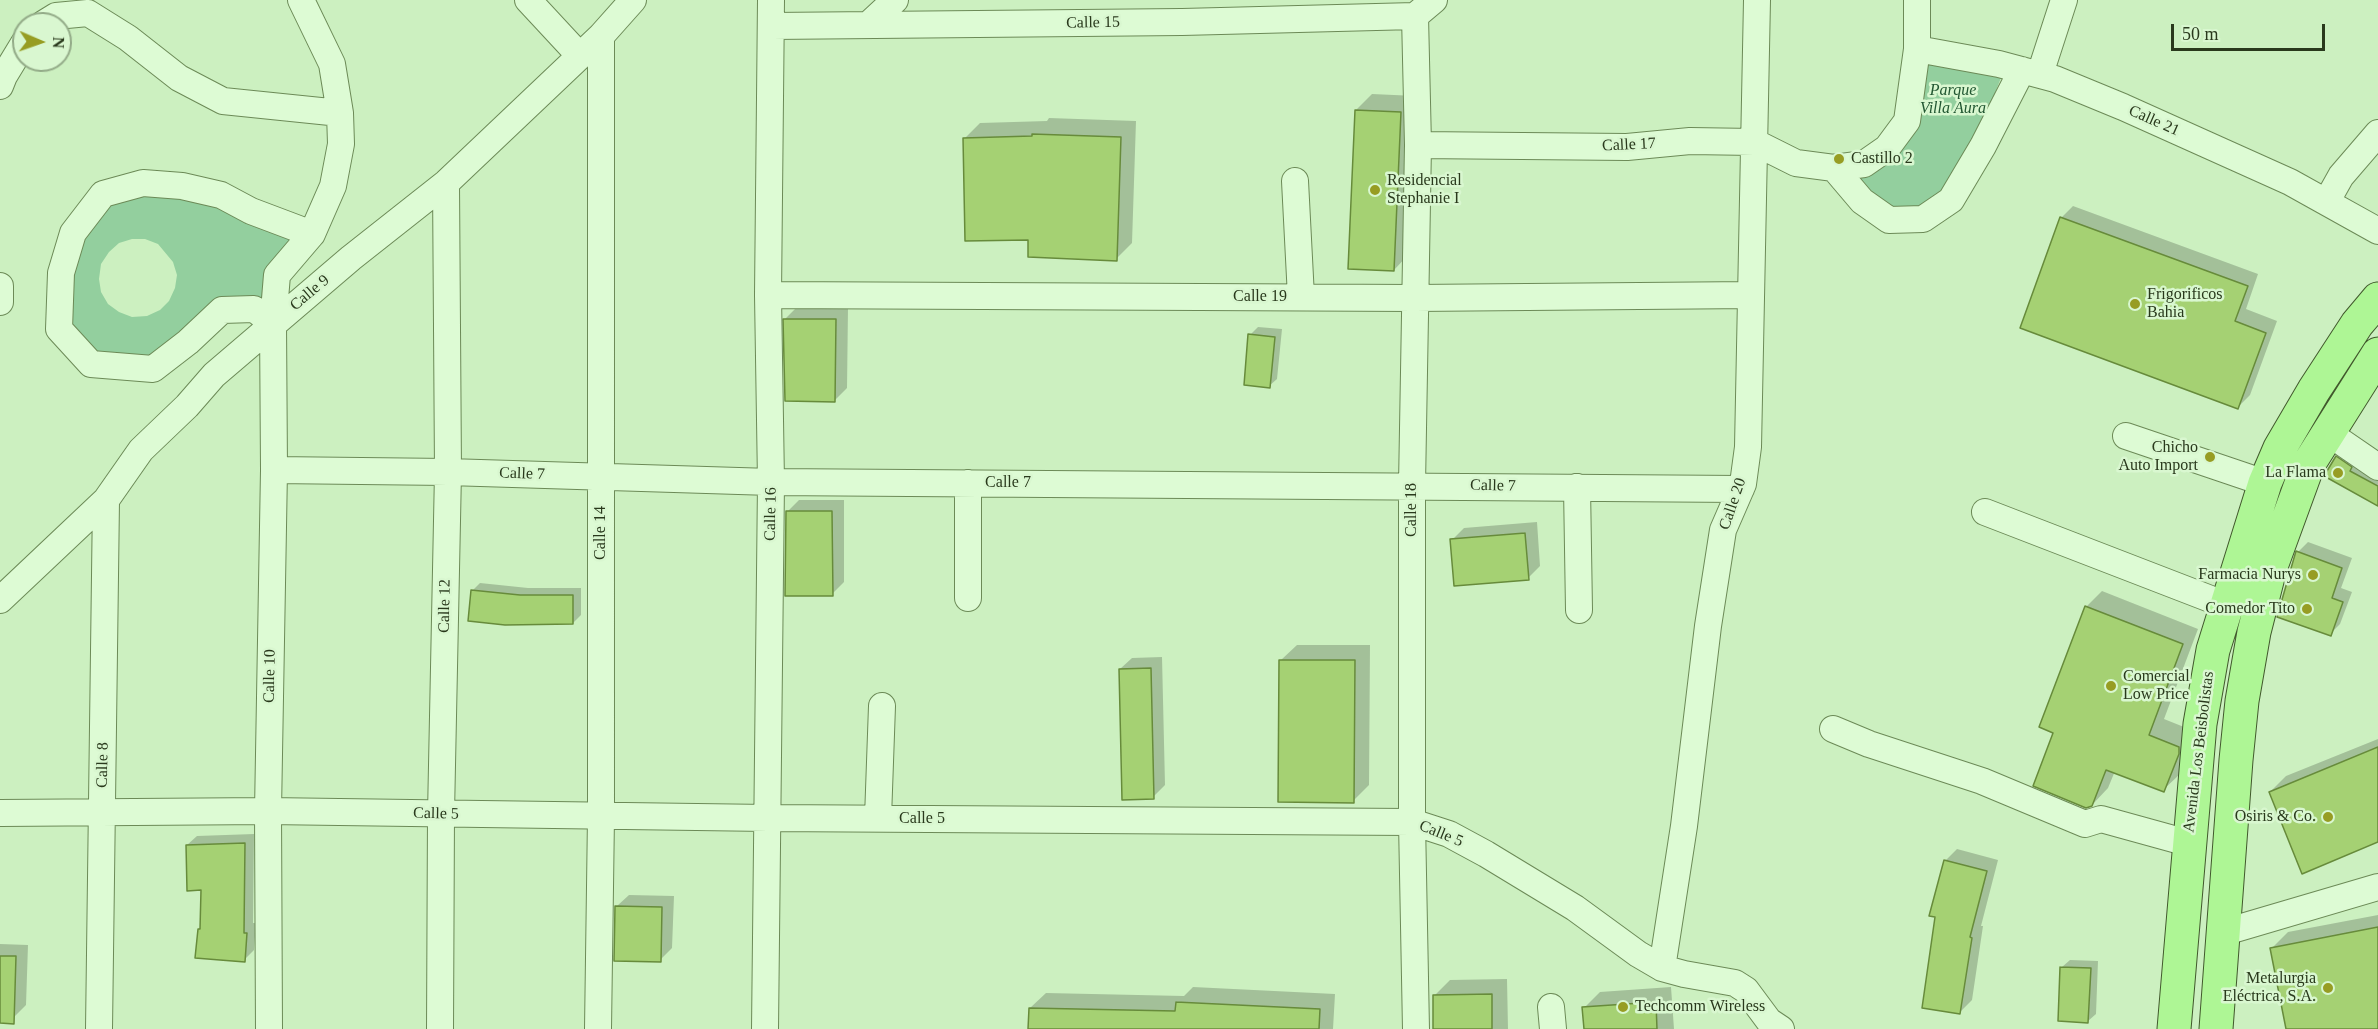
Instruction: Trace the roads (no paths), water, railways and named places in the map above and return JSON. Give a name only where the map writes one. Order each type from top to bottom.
[{"type":"main road","name":"Avenida Los Beisbolistas","points":[[2174,1029],[2188,843],[2200,724],[2213,650],[2265,483],[2280,448],[2357,324],[2378,300]]},
{"type":"main road","points":[[2216,1029],[2236,760],[2242,701],[2254,632],[2270,569],[2308,465],[2378,354]]},
{"type":"street","name":"Calle 10","points":[[269,1029],[268,812],[274,470],[273,323],[278,275],[312,234],[333,186],[341,144],[340,113],[332,64],[301,0]]},
{"type":"street","points":[[528,0],[580,56]]},
{"type":"street","name":"Calle 9","points":[[0,600],[106,500],[141,450],[187,406],[214,375],[273,323],[447,183],[601,36],[633,0]]},
{"type":"street","name":"Calle 16","points":[[765,1029],[771,482],[768,295],[771,0]]},
{"type":"street","points":[[867,25],[895,0]]},
{"type":"street","points":[[1182,22],[1199,0]]},
{"type":"street","name":"Calle 20","points":[[1662,968],[1684,826],[1708,626],[1723,530],[1741,489],[1748,447],[1757,0]]},
{"type":"street","name":"Calle 17","points":[[1418,145],[1627,147],[1690,141],[1754,142],[1796,163],[1834,168],[1864,164],[1887,148],[1907,121],[1917,49],[1917,0]]},
{"type":"street","points":[[1834,168],[1862,201],[1889,220],[1923,219],[1951,200],[2031,72],[2064,0]]},
{"type":"street","name":"Calle 15","points":[[772,26],[1182,22],[1425,8]]},
{"type":"street","name":"Calle 18","points":[[1416,1029],[1412,822],[1412,485],[1418,145],[1425,8]]},
{"type":"street","points":[[72,14],[87,13],[128,38],[179,78],[223,101],[340,113]]},
{"type":"street","name":"Calle 14","points":[[598,1029],[601,36]]},
{"type":"street","name":"Calle 21","points":[[1917,49],[2031,72],[2123,107],[2290,182],[2378,231]]},
{"type":"street","points":[[0,86],[12,63]]},
{"type":"street","points":[[2327,201],[2341,176],[2378,133]]},
{"type":"street","points":[[1295,181],[1301,297]]},
{"type":"street","points":[[273,323],[254,309],[222,310],[188,342],[153,369],[91,364],[59,329],[61,273],[73,233],[104,194],[144,183],[182,186],[221,195],[251,211],[312,234]]},
{"type":"street","name":"Calle 12","points":[[440,1029],[441,814],[448,471],[447,183]]},
{"type":"street","points":[[0,286],[0,302]]},
{"type":"street","name":"Calle 19","points":[[768,295],[1415,298],[1751,295]]},
{"type":"street","points":[[2327,432],[2378,467]]},
{"type":"street","points":[[2126,436],[2265,483]]},
{"type":"street","name":"Calle 7","points":[[274,470],[448,471],[771,482],[1741,489]]},
{"type":"street","points":[[968,483],[968,598]]},
{"type":"street","points":[[1577,488],[1579,610]]},
{"type":"street","name":"Calle 8","points":[[99,1029],[106,500]]},
{"type":"street","points":[[1984,512],[2226,605]]},
{"type":"street","points":[[878,818],[882,706]]},
{"type":"street","points":[[1833,729],[1869,744],[1982,781],[2085,824],[2101,819],[2188,843]]},
{"type":"street","name":"Calle 5","points":[[0,813],[268,812],[1412,822],[1449,834],[1486,854],[1575,908],[1662,968],[1735,983],[1746,990],[1769,1022],[1781,1029]]},
{"type":"street","points":[[2225,932],[2378,887]]},
{"type":"place","name":"Castillo 2","points":[[1839,159]]},
{"type":"place","name":"Residencial Stephanie I","points":[[1375,190]]},
{"type":"place","name":"Frigorificos Bahia","points":[[2135,304]]},
{"type":"place","name":"Chicho Auto Import","points":[[2210,457]]},
{"type":"place","name":"La Flama","points":[[2338,473]]},
{"type":"place","name":"Farmacia Nurys","points":[[2313,575]]},
{"type":"place","name":"Comedor Tito","points":[[2307,609]]},
{"type":"place","name":"Comercial Low Price","points":[[2111,686]]},
{"type":"place","name":"Osiris & Co.","points":[[2328,817]]},
{"type":"place","name":"Metalurgia Eléctrica, S.A.","points":[[2328,988]]},
{"type":"place","name":"Techcomm Wireless","points":[[1623,1007]]},
{"type":"park label","name":"Parque Villa Aura","points":[[1953,100]]}]
